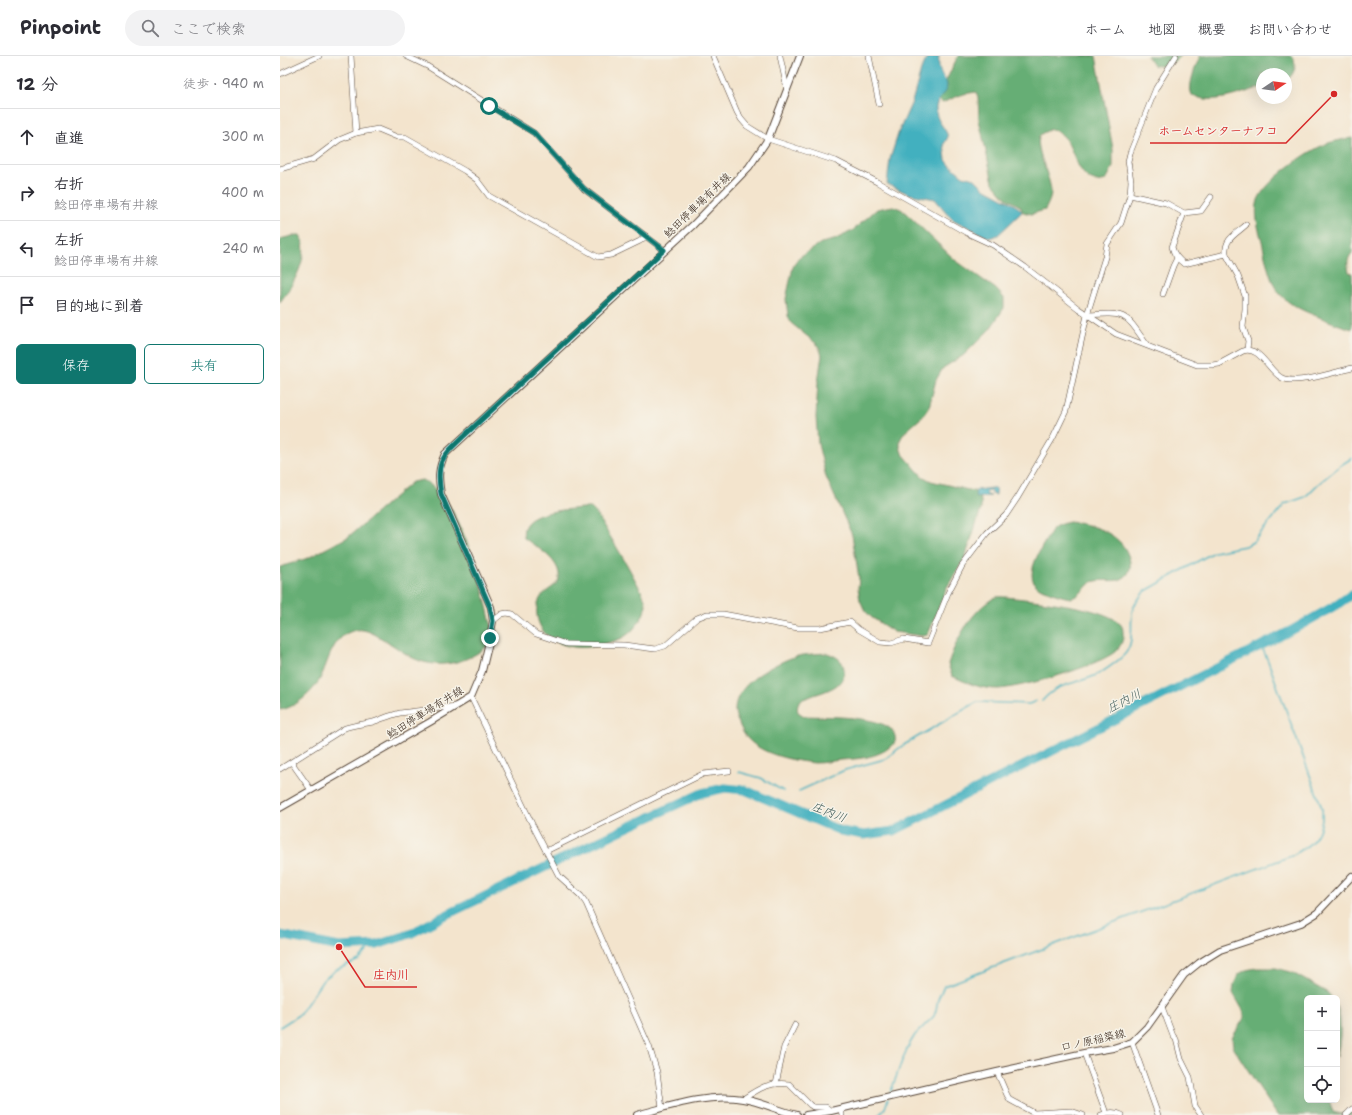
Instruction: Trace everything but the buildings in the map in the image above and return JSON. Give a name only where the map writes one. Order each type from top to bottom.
[{"type":"main road","name":"鯰田停車場有井線","points":[[280,808],[460,705],[471,697],[482,671],[493,621],[490,607],[441,494],[438,478],[440,465],[446,454],[465,435],[664,250],[693,225],[749,167],[768,139],[800,56]]},
{"type":"main road","name":"口ノ原稲築線","points":[[806,1115],[831,1111],[841,1112],[997,1072],[1113,1048],[1132,1042],[1147,1027],[1184,976],[1209,957],[1220,950],[1236,944],[1301,923],[1317,913],[1352,876]]},
{"type":"main road","points":[[637,1115],[662,1108],[709,1099],[743,1099],[797,1115]]},
{"type":"street","points":[[280,74],[319,56]]},
{"type":"street","points":[[351,56],[356,133]]},
{"type":"street","points":[[406,56],[427,66],[534,133],[584,189],[664,250]]},
{"type":"street","points":[[713,56],[740,119],[747,126],[768,139],[836,161],[877,182],[967,233],[994,245],[1087,315],[1116,334],[1197,365],[1224,362],[1247,350],[1254,351],[1277,375],[1288,380],[1300,380],[1352,368]]},
{"type":"street","points":[[780,56],[787,89]]},
{"type":"street","points":[[869,56],[879,104]]},
{"type":"street","points":[[493,621],[502,614],[507,613],[512,614],[536,634],[566,644],[624,645],[655,649],[665,646],[697,618],[707,614],[723,614],[798,628],[820,628],[850,622],[858,629],[880,642],[891,643],[904,639],[928,643],[948,592],[962,566],[987,533],[1006,515],[1053,438],[1066,411],[1087,315],[1105,257],[1107,244],[1120,223],[1130,195],[1131,181],[1128,161],[1130,153],[1156,88],[1176,56]]},
{"type":"street","points":[[280,169],[314,159],[339,140],[356,133],[378,129],[397,137],[405,137],[465,171],[477,180],[489,196],[598,256],[611,255],[640,241],[646,236]]},
{"type":"street","points":[[1130,195],[1166,203],[1184,212],[1201,211],[1212,197]]},
{"type":"street","points":[[1184,212],[1172,247],[1177,258],[1184,264],[1226,254]]},
{"type":"street","points":[[1246,225],[1229,239],[1226,244],[1226,254],[1238,276],[1245,296],[1243,327],[1248,341],[1247,350]]},
{"type":"street","points":[[1163,294],[1177,258]]},
{"type":"street","points":[[1087,315],[1111,313],[1122,315],[1130,320],[1148,346]]},
{"type":"street","points":[[471,697],[546,852],[559,876],[581,896],[586,903],[619,974],[650,1046],[656,1068],[662,1108]]},
{"type":"street","points":[[281,767],[292,763],[345,728],[356,724],[372,722],[396,714],[460,705]]},
{"type":"street","points":[[292,763],[311,790]]},
{"type":"street","points":[[546,852],[703,774],[729,771]]},
{"type":"street","points":[[1162,1007],[1173,1036],[1176,1039],[1181,1059],[1190,1077],[1192,1083],[1193,1100],[1199,1114]]},
{"type":"street","points":[[776,1084],[784,1047],[795,1025]]},
{"type":"street","points":[[1132,1042],[1158,1115]]},
{"type":"street","points":[[1084,1053],[1104,1114],[1113,1112],[1122,1115]]},
{"type":"street","points":[[997,1072],[1010,1100],[1034,1113],[1038,1114],[1071,1111],[1083,1115]]},
{"type":"street","points":[[743,1099],[764,1086],[789,1084],[813,1107],[826,1108],[831,1111]]},
{"type":"street","points":[[1346,1115],[1352,1109]]},
{"type":"green space","points":[[958,56],[1096,56],[1113,149],[1113,167],[1106,180],[1097,181],[1090,179],[1084,174],[1065,138],[1051,129],[1040,135],[1038,140],[1040,154],[1051,192],[1050,199],[1045,210],[1031,214],[1023,212],[1020,206],[1006,198],[993,183],[979,120],[978,97],[976,92],[963,94],[942,103],[938,99]]},
{"type":"green space","points":[[1147,56],[1181,56],[1165,66],[1161,66],[1153,65]]},
{"type":"green space","points":[[1200,56],[1291,56],[1295,63],[1292,74],[1292,68],[1256,68],[1256,89],[1218,99],[1200,98],[1192,95],[1191,87]]},
{"type":"green space","points":[[1352,138],[1352,253],[1349,257],[1348,264],[1349,272],[1352,273],[1352,329],[1298,308],[1291,304],[1278,292],[1268,269],[1258,226],[1256,210],[1258,200],[1262,192],[1288,167],[1310,152],[1328,143]]},
{"type":"green space","points":[[893,206],[901,209],[955,260],[996,289],[1004,298],[1004,308],[990,329],[964,355],[943,368],[936,380],[929,407],[922,417],[904,433],[900,440],[902,453],[922,476],[931,481],[977,492],[981,500],[981,509],[965,558],[947,587],[929,632],[927,635],[923,636],[894,632],[871,617],[865,611],[860,600],[858,588],[859,578],[852,535],[826,477],[818,444],[816,417],[818,382],[822,355],[818,345],[791,323],[788,316],[786,299],[793,267],[798,258],[821,243],[834,240],[852,231],[877,209]]},
{"type":"green space","points":[[300,235],[303,243],[304,251],[302,261],[295,279],[280,302],[280,239]]},
{"type":"green space","points":[[422,480],[435,489],[447,502],[464,535],[484,592],[494,635],[493,641],[485,648],[467,659],[446,664],[436,664],[415,659],[372,633],[364,630],[356,630],[348,633],[336,643],[320,679],[313,689],[297,703],[286,709],[280,710],[280,567],[308,558],[348,537],[412,482]]},
{"type":"green space","points":[[591,508],[595,512],[633,576],[644,597],[646,605],[644,614],[638,623],[632,631],[624,637],[600,645],[572,647],[552,639],[540,626],[537,614],[538,602],[544,594],[556,584],[559,574],[550,558],[524,538],[524,529],[528,522],[535,517],[555,511]]},
{"type":"green space","points":[[1068,522],[1097,528],[1106,532],[1122,544],[1127,552],[1130,562],[1130,569],[1127,575],[1117,580],[1093,582],[1078,595],[1071,598],[1044,590],[1037,586],[1033,579],[1032,572],[1037,556],[1053,528]]},
{"type":"green space","points":[[995,597],[1006,597],[1065,605],[1109,616],[1118,622],[1123,629],[1122,642],[1116,651],[1094,663],[1059,675],[1009,688],[998,689],[980,687],[952,676],[948,664],[955,645],[971,618],[978,610]]},
{"type":"green space","points":[[827,653],[840,660],[844,669],[844,675],[837,685],[827,691],[801,700],[797,708],[798,712],[804,716],[855,718],[882,724],[891,729],[895,736],[893,744],[880,753],[867,757],[815,763],[798,761],[779,756],[754,745],[744,734],[736,715],[736,702],[740,693],[755,678],[773,666],[791,658],[809,654]]},
{"type":"green space","points":[[1256,968],[1276,968],[1291,972],[1330,995],[1304,995],[1304,1103],[1330,1103],[1333,1112],[1340,1114],[1348,1113],[1352,1109],[1352,1115],[1277,1115],[1233,1047],[1232,1038],[1244,1018],[1244,1012],[1233,993],[1234,984],[1239,974],[1246,970]]},
{"type":"water","points":[[928,56],[939,56],[940,69],[947,84],[946,90],[938,101],[936,107],[937,117],[948,137],[944,144],[946,160],[963,176],[975,179],[984,188],[1010,202],[1022,212],[998,235],[989,238],[952,219],[935,199],[909,194],[887,184],[890,159],[899,131],[912,102],[921,70]]},
{"type":"water","points":[[991,488],[996,489],[996,495],[992,494],[990,490],[986,491],[987,495],[991,496],[976,498],[976,490]]},
{"type":"waterway","points":[[1042,701],[1054,690],[1097,674],[1110,667],[1124,655],[1130,645],[1133,610],[1136,602],[1144,592],[1214,552],[1245,546],[1253,542],[1285,504],[1305,497],[1341,465],[1352,458]]},
{"type":"waterway","name":"庄内川","points":[[280,935],[339,947],[377,945],[410,934],[622,830],[702,793],[725,788],[745,790],[841,831],[864,835],[894,831],[1294,629],[1338,604],[1352,594]]},
{"type":"waterway","points":[[890,1094],[909,1045],[915,1035],[934,1016],[938,999],[944,986],[1291,856],[1311,843],[1316,837],[1321,824],[1322,808],[1261,645]]},
{"type":"waterway","points":[[799,791],[845,770],[885,759],[902,746],[977,702],[1029,704],[1036,701]]},
{"type":"waterway","points":[[739,772],[761,778],[783,791]]},
{"type":"waterway","points":[[280,1027],[300,1014],[323,980],[336,970],[359,960],[372,946]]},
{"type":"waterway","points":[[879,1115],[885,1108],[888,1099]]},
{"type":"place","name":"ホームセンターナフコ","points":[[1334,94]]},
{"type":"place","name":"庄内川","points":[[339,947]]},
{"type":"route","points":[[489,106],[534,133],[584,189],[664,250],[465,435],[446,454],[440,465],[438,478],[441,494],[490,607],[493,621],[490,638]]}]
